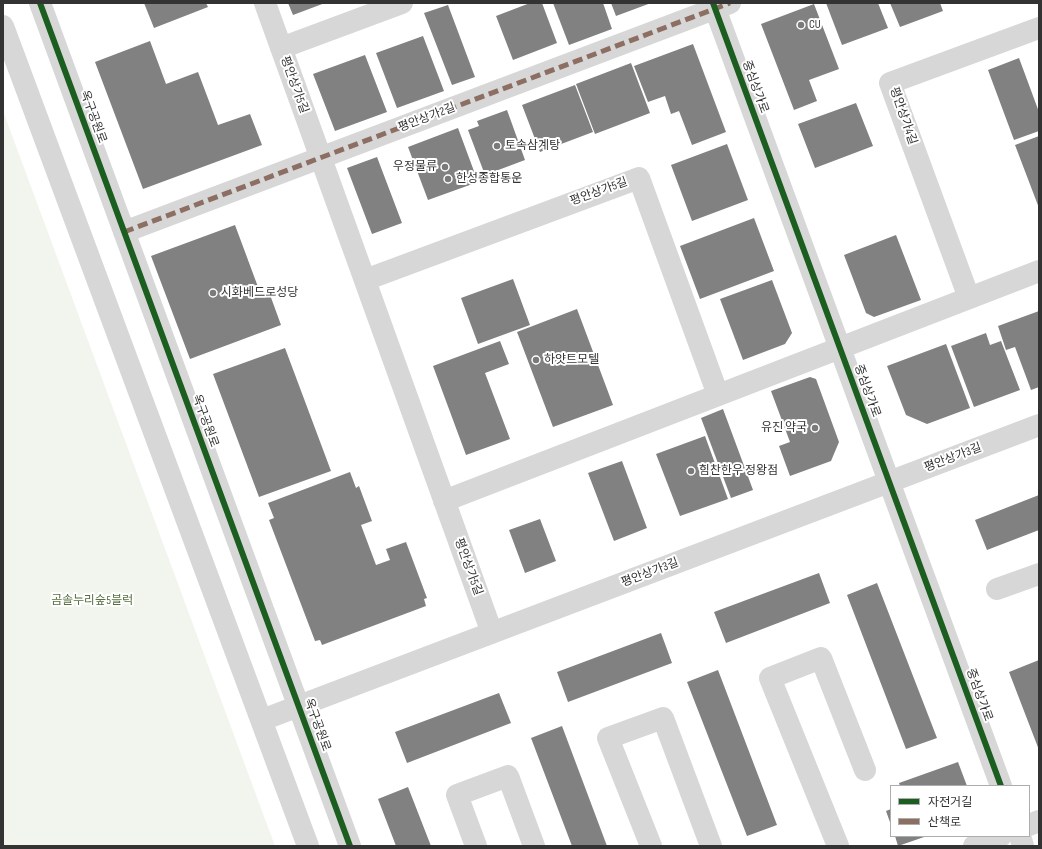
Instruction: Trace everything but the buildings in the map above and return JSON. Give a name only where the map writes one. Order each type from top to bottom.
[{"type":"street","name":"옥구공원로","points":[[40,3],[350,846]]},
{"type":"street","name":"평안상가5길","points":[[265,3],[492,633]]},
{"type":"street","name":"평안상가5길","points":[[281,48],[402,3]]},
{"type":"street","name":"평안상가2길","points":[[124,232],[719,5]]},
{"type":"street","name":"중심상가로","points":[[719,5],[840,348],[1001,785]]},
{"type":"street","points":[[3,26],[308,846]]},
{"type":"street","name":"평안상가4길","points":[[969,298],[890,83],[1039,28]]},
{"type":"street","name":"평안상가5길","points":[[365,280],[639,178],[718,395]]},
{"type":"street","points":[[444,501],[1039,271]]},
{"type":"street","name":"평안상가3길","points":[[262,720],[1039,425]]},
{"type":"street","points":[[997,589],[1039,574]]},
{"type":"street","points":[[838,846],[770,678],[821,658],[865,770]]},
{"type":"street","points":[[651,846],[608,738],[662,718],[711,846]]},
{"type":"street","points":[[476,846],[457,795],[508,776],[534,846]]},
{"type":"street","points":[[974,846],[998,837]]},
{"type":"green space","name":"곰솔누리숲5블럭","points":[[3,111],[275,846],[3,846]]},
{"type":"marked path","points":[[124,232],[730,3]]},
{"type":"cycle path","points":[[40,3],[350,846]]},
{"type":"cycle path","points":[[713,3],[1001,785]]},
{"type":"place","name":"CU","points":[[801,25]]},
{"type":"place","name":"토속삼계탕","points":[[497,146]]},
{"type":"place","name":"우정물류","points":[[445,167]]},
{"type":"place","name":"한성종합통운","points":[[448,179]]},
{"type":"place","name":"시화베드로성당","points":[[213,293]]},
{"type":"place","name":"하얏트모텔","points":[[536,360]]},
{"type":"place","name":"유진 약국","points":[[815,428]]},
{"type":"place","name":"힘찬한우 정왕점","points":[[691,471]]}]
